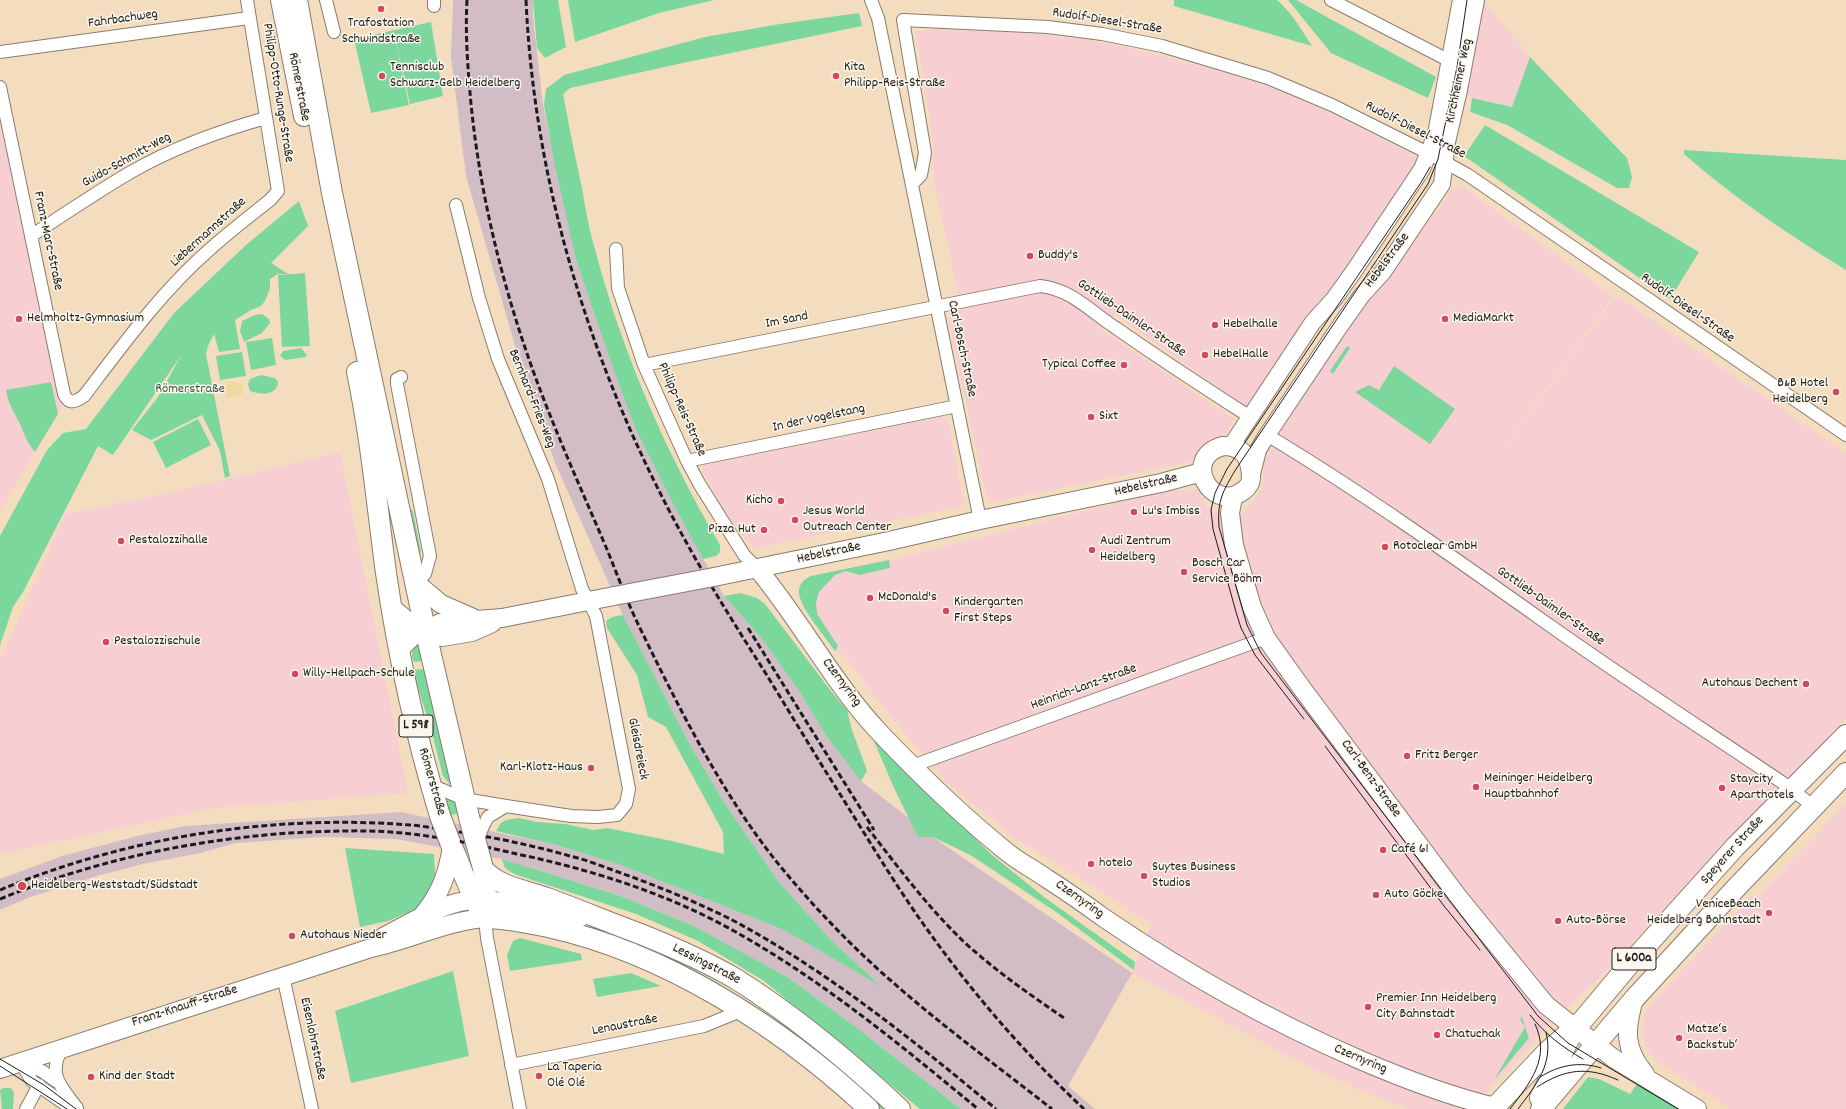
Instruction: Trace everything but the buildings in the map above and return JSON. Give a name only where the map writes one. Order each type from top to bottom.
[{"type":"main road","name":"Römerstraße","points":[[281,0],[321,206],[360,389],[373,464],[399,650],[431,785],[440,816],[452,847],[454,867],[483,907]]},
{"type":"main road","name":"Römerstraße","points":[[297,0],[332,193],[425,629],[464,799],[477,823],[476,843],[483,868]]},
{"type":"main road","points":[[1233,497],[1222,496],[1215,493],[1206,484],[1202,472],[1202,465],[1208,453],[1214,448],[1223,446],[1231,446],[1240,450],[1245,454],[1251,480]]},
{"type":"main road","name":"Hebelstraße","points":[[399,650],[412,636],[440,623],[502,618],[714,577],[889,542],[980,520],[1161,484],[1202,472]]},
{"type":"main road","name":"Hebelstraße","points":[[1233,497],[1245,490],[1251,480]]},
{"type":"main road","name":"Carl-Benz-Straße","points":[[1233,497],[1230,513],[1234,545],[1252,607],[1266,638],[1458,897],[1535,993],[1546,1005],[1574,1028]]},
{"type":"main road","name":"Czernyring","points":[[757,568],[775,589],[810,642],[859,708],[912,766],[1008,853],[1197,978],[1245,1006],[1391,1074],[1494,1108]]},
{"type":"main road","points":[[416,583],[441,604],[478,619]]},
{"type":"main road","name":"Hebelstraße","points":[[392,608],[410,623],[442,637],[472,632],[502,618]]},
{"type":"main road","name":"Speyerer Straße","points":[[1494,1108],[1515,1084],[1574,1028],[1735,847],[1846,735]]},
{"type":"main road","name":"Speyerer Straße","points":[[1541,1109],[1594,1044],[1634,999],[1846,773]]},
{"type":"main road","points":[[423,916],[436,900],[444,882],[454,867]]},
{"type":"main road","points":[[483,868],[483,907]]},
{"type":"main road","points":[[483,868],[502,883],[546,898],[609,923]]},
{"type":"main road","name":"Franz-Knauff-Straße","points":[[371,948],[380,939],[423,916],[457,903],[483,907]]},
{"type":"main road","name":"Franz-Knauff-Straße","points":[[0,1069],[283,976],[456,922],[483,907]]},
{"type":"main road","name":"Lessingstraße","points":[[483,907],[609,923],[643,935],[714,967],[766,999],[850,1065],[900,1109]]},
{"type":"main road","name":"Lessingstraße","points":[[483,907],[520,921],[573,933],[608,945],[676,974],[743,1010],[822,1069],[869,1109]]},
{"type":"main road","points":[[743,1010],[766,999]]},
{"type":"main road","points":[[1634,999],[1627,1028],[1631,1055],[1648,1078]]},
{"type":"main road","points":[[1536,1109],[1544,1088],[1574,1028],[1613,1058],[1697,1109]]},
{"type":"street","name":"Philipp-Otto-Runge-Straße","points":[[247,0],[278,191]]},
{"type":"street","points":[[326,0],[334,32]]},
{"type":"street","name":"Carl-Bosch-Straße","points":[[871,0],[878,18],[980,520]]},
{"type":"street","name":"Kirchheimer Weg","points":[[1331,0],[1450,61]]},
{"type":"street","name":"Kirchheimer Weg","points":[[1428,153],[1436,134],[1461,0]]},
{"type":"street","name":"Kirchheimer Weg","points":[[1445,163],[1447,142],[1459,90],[1476,0]]},
{"type":"street","name":"Fahrbachweg","points":[[0,52],[250,18]]},
{"type":"street","name":"Rudolf-Diesel-Straße","points":[[912,184],[921,175],[926,153],[903,20],[1048,27],[1102,34],[1162,46],[1268,78],[1332,105],[1428,153],[1478,181],[1601,268],[1846,435]]},
{"type":"street","name":"Franz-Marc-Straße","points":[[0,87],[66,400]]},
{"type":"street","name":"Guido-Schmitt-Weg","points":[[31,236],[132,172],[169,153],[220,132],[266,118]]},
{"type":"street","name":"Hebelstraße","points":[[1231,446],[1313,322],[1334,299],[1417,178],[1428,153]]},
{"type":"street","name":"Hebelstraße","points":[[1251,480],[1258,450],[1267,435],[1357,301],[1382,272],[1426,209],[1442,184],[1445,163]]},
{"type":"street","name":"Liebermannstraße","points":[[66,400],[76,402],[84,396],[128,338],[174,284],[208,250],[270,200],[278,191]]},
{"type":"street","name":"Bernhard-Fries-Weg","points":[[456,205],[485,322],[498,359],[548,479],[587,601]]},
{"type":"street","name":"Philipp-Reis-Straße","points":[[616,248],[618,288],[644,364],[687,461],[744,556],[757,568]]},
{"type":"street","name":"Gottlieb-Daimler-Straße","points":[[937,308],[1040,286],[1061,290],[1250,417]]},
{"type":"street","name":"Im Sand","points":[[644,364],[937,308]]},
{"type":"street","points":[[401,377],[397,379],[397,384],[421,502],[430,556],[425,574],[416,583]]},
{"type":"street","name":"In der Vogelstang","points":[[687,461],[957,406]]},
{"type":"street","name":"Gottlieb-Daimler-Straße","points":[[1267,435],[1438,547],[1552,627],[1814,806]]},
{"type":"street","name":"Gleisdreieck","points":[[431,785],[464,799],[506,806],[571,816],[598,818],[617,815],[626,804],[629,789],[596,616],[587,601]]},
{"type":"street","name":"Heinrich-Lanz-Straße","points":[[912,766],[1266,638]]},
{"type":"street","points":[[477,823],[506,806]]},
{"type":"street","name":"Römerstraße","points":[[483,907],[487,938],[520,1109]]},
{"type":"street","name":"Eisenlohrstraße","points":[[283,976],[312,1109]]},
{"type":"street","name":"Lenaustraße","points":[[511,1065],[704,1026],[743,1010]]},
{"type":"street","points":[[56,1081],[55,1069],[57,1057],[62,1048]]},
{"type":"street","points":[[20,1062],[42,1071],[56,1081],[78,1109]]},
{"type":"street","points":[[20,1062],[32,1081],[72,1109]]},
{"type":"street","points":[[26,1109],[39,1085]]},
{"type":"shaded area","points":[[453,0],[533,0],[533,17],[543,105],[576,260],[636,430],[671,500],[724,596],[762,639],[799,691],[827,737],[861,781],[940,842],[1132,973],[1068,1086],[1095,1109],[961,1109],[857,1028],[789,978],[692,925],[618,895],[502,859],[396,839],[323,837],[236,843],[200,853],[143,864],[97,876],[30,897],[0,910],[0,879],[62,856],[137,836],[185,826],[401,812],[556,845],[621,865],[784,930],[879,984],[832,941],[778,881],[724,802],[689,743],[623,615],[555,463],[516,349],[466,176],[451,57]]},
{"type":"shaded area","points":[[1483,0],[1530,57],[1512,107],[1472,98],[1466,95]]},
{"type":"shaded area","points":[[935,29],[1038,34],[1079,39],[1125,47],[1203,66],[1268,86],[1342,118],[1410,154],[1416,160],[1410,177],[1323,304],[1250,403],[1245,406],[1115,315],[1084,354],[1104,331],[1234,419],[1226,433],[1213,439],[1199,451],[1191,462],[988,503],[949,324],[961,306],[934,183],[933,142],[916,31]]},
{"type":"shaded area","name":"Helmholtz-Gymnasium","points":[[0,111],[62,407],[0,512]]},
{"type":"shaded area","points":[[1458,187],[1466,189],[1613,296],[1508,442],[1400,371],[1509,443],[1616,295],[1846,453],[1846,718],[1607,970],[1531,1044],[1472,1109],[1410,1109],[1376,1097],[1301,1063],[1132,973],[1151,924],[1014,837],[947,783],[885,710],[845,656],[835,651],[812,620],[799,592],[799,587],[804,580],[811,576],[889,560],[1164,491],[1199,489],[1205,504],[1212,510],[1219,513],[1241,515],[1263,487],[1263,463],[1283,434],[1280,429],[1366,301],[1389,276],[1453,189]]},
{"type":"shaded area","points":[[943,416],[948,419],[964,504],[960,507],[756,548],[752,546],[724,512],[702,470],[704,465]]},
{"type":"shaded area","points":[[340,452],[408,793],[214,808],[0,854],[0,660],[65,514],[169,493]]},
{"type":"shaded area","points":[[1846,804],[1846,1109],[1730,1109],[1657,1062],[1648,1050],[1644,1041],[1644,1015],[1651,1004],[1751,896],[1756,898]]},
{"type":"green space","points":[[533,0],[558,0],[566,47],[545,58],[537,48]]},
{"type":"green space","points":[[568,0],[714,0],[659,13],[575,42]]},
{"type":"green space","points":[[1174,0],[1277,0],[1292,16],[1312,46],[1174,6]]},
{"type":"green space","points":[[1288,0],[1296,0],[1436,77],[1428,98],[1331,53]]},
{"type":"green space","points":[[859,13],[862,26],[570,88],[563,94],[585,208],[604,282],[617,321],[646,398],[680,472],[720,545],[720,552],[716,556],[703,559],[671,500],[636,430],[576,260],[555,166],[544,105],[546,89],[564,75],[705,37],[780,24]]},
{"type":"green space","points":[[431,22],[443,96],[410,104],[394,33],[409,105],[371,113],[354,39]]},
{"type":"green space","points":[[1530,57],[1627,158],[1632,177],[1629,188],[1617,188],[1507,125],[1470,112],[1472,98],[1512,107]]},
{"type":"green space","points":[[1485,125],[1699,252],[1670,299],[1464,156]]},
{"type":"green space","points":[[1684,150],[1846,160],[1846,270],[1783,230],[1742,201],[1684,154]]},
{"type":"green space","points":[[299,201],[308,226],[271,263],[288,274],[278,274],[270,279],[270,288],[265,301],[261,306],[251,310],[235,320],[240,349],[219,352],[214,334],[208,346],[206,354],[230,476],[225,478],[220,451],[202,415],[151,440],[132,430],[158,397],[182,354],[113,455],[98,446],[23,592],[13,607],[0,645],[0,536],[47,450],[63,433],[86,429],[174,313],[246,245]]},
{"type":"green space","points":[[305,273],[310,346],[282,347],[278,275]]},
{"type":"green space","points":[[262,314],[269,319],[270,323],[262,333],[244,342],[240,331],[242,321],[255,315]]},
{"type":"green space","points":[[272,338],[276,365],[251,370],[246,342]]},
{"type":"green space","points":[[1347,346],[1350,348],[1333,374],[1330,371]]},
{"type":"green space","points":[[301,348],[307,355],[306,357],[285,360],[280,356],[283,351]]},
{"type":"green space","points":[[242,352],[246,376],[220,380],[216,356]]},
{"type":"green space","points":[[1394,366],[1455,409],[1430,444],[1355,392],[1369,385],[1379,390]]},
{"type":"green space","points":[[261,375],[275,378],[278,382],[275,390],[263,394],[250,391],[248,384],[250,379]]},
{"type":"green space","points":[[51,382],[58,414],[35,452],[32,449],[11,407],[6,390]]},
{"type":"green space","points":[[198,419],[211,445],[166,468],[153,442]]},
{"type":"green space","points":[[411,509],[413,511],[421,552],[418,556],[408,512]]},
{"type":"green space","points":[[889,560],[890,568],[859,575],[846,571],[835,575],[819,592],[816,603],[817,614],[838,646],[835,651],[804,607],[799,593],[801,584],[804,580],[811,576]]},
{"type":"green space","points":[[740,593],[757,598],[765,604],[847,710],[852,730],[867,771],[861,781],[827,737],[799,691],[762,639],[724,596]]},
{"type":"green space","points":[[623,615],[689,743],[724,802],[778,881],[832,941],[881,986],[784,930],[621,865],[556,845],[496,831],[501,823],[506,820],[519,818],[537,822],[565,824],[594,830],[607,828],[672,841],[724,854],[723,832],[666,727],[648,717],[637,675],[607,628],[606,621],[612,617]]},
{"type":"green space","points":[[418,644],[422,647],[424,661],[414,662],[412,652]]},
{"type":"green space","points":[[426,669],[452,787],[443,776],[430,725],[412,670]]},
{"type":"green space","points":[[873,739],[992,855],[1044,897],[1135,962],[1134,970],[1056,912],[972,856],[933,837],[918,837],[894,788]]},
{"type":"green space","points":[[443,795],[455,799],[459,813],[449,816]]},
{"type":"green space","points":[[345,848],[434,854],[435,873],[433,884],[418,908],[388,921],[360,927]]},
{"type":"green space","points":[[502,859],[618,895],[692,925],[789,978],[857,1028],[961,1109],[920,1109],[764,981],[698,941],[636,914],[514,874],[505,868]]},
{"type":"green space","points":[[545,918],[644,946],[678,961],[720,984],[721,992]]},
{"type":"green space","points":[[520,938],[581,954],[582,960],[510,971],[507,955],[513,941]]},
{"type":"green space","points":[[453,971],[469,1056],[351,1083],[335,1011]]},
{"type":"green space","points":[[631,973],[661,986],[597,997],[593,979]]},
{"type":"green space","points":[[1522,1017],[1529,1038],[1494,1080],[1525,1027],[1520,1019]]},
{"type":"green space","points":[[817,1053],[850,1078],[887,1109],[881,1109]]},
{"type":"green space","points":[[1588,1077],[1599,1079],[1630,1094],[1639,1081],[1685,1109],[1563,1109]]},
{"type":"green space","points":[[4,1088],[11,1088],[14,1093],[13,1109],[2,1109],[0,1090]]},
{"type":"sand","points":[[231,381],[242,384],[244,391],[240,396],[228,398],[223,392],[223,387],[226,383]]},
{"type":"tram line","points":[[1467,0],[1457,67],[1438,159],[1428,184],[1236,469],[1222,496],[1219,510],[1219,527],[1247,625],[1261,653],[1538,1016],[1568,1043],[1678,1109]]},
{"type":"tram line","points":[[1304,719],[1255,655],[1241,628],[1213,529],[1211,510],[1215,493],[1227,469],[1430,167]]},
{"type":"tram line","points":[[1325,746],[1444,906],[1480,950]]},
{"type":"tram line","points":[[1530,1015],[1554,1040],[1583,1059]]},
{"type":"tram line","points":[[1510,1109],[1525,1090],[1536,1070],[1541,1048],[1535,1024]]},
{"type":"tram line","points":[[1518,1109],[1542,1074],[1548,1054],[1546,1032]]},
{"type":"tram line","points":[[0,1059],[44,1085],[76,1109]]},
{"type":"tram line","points":[[1540,1077],[1570,1065],[1585,1065],[1601,1068]]},
{"type":"tram line","points":[[0,1066],[67,1109]]},
{"type":"tram line","points":[[1537,1087],[1557,1076],[1567,1073],[1586,1071],[1618,1080]]},
{"type":"railway","points":[[467,0],[467,52],[475,137],[493,236],[510,301],[531,365],[548,409],[624,593],[684,716],[718,776],[755,834],[789,877],[830,922],[859,951],[909,996],[1052,1109]]},
{"type":"railway","points":[[526,0],[531,67],[540,134],[570,266],[591,330],[615,394],[642,456],[672,516],[728,613],[876,853],[915,913],[1002,1025],[1042,1068],[1084,1109]]},
{"type":"railway","points":[[748,628],[874,830]]},
{"type":"railway","points":[[0,890],[99,856],[149,843],[253,827],[305,823],[358,822],[410,825],[468,833],[526,845],[583,860],[636,878],[694,902],[736,922],[805,963],[870,1009],[934,1058],[996,1109]]},
{"type":"railway","points":[[867,827],[924,900],[962,940],[999,971],[1064,1018]]},
{"type":"railway","points":[[0,899],[70,874],[142,854],[253,836],[290,833],[382,831],[425,836],[478,845],[544,860],[623,882],[674,902],[723,925],[791,965],[855,1011],[978,1109]]},
{"type":"place","name":"Trafostation Schwindstraße","points":[[381,9]]},
{"type":"place","name":"Tennisclub Schwarz-Gelb Heidelberg","points":[[382,76]]},
{"type":"place","name":"Kita Philipp-Reis-Straße","points":[[836,76]]},
{"type":"place","name":"Buddy's","points":[[1030,256]]},
{"type":"place","name":"Helmholtz-Gymnasium","points":[[19,319]]},
{"type":"place","name":"MediaMarkt","points":[[1445,319]]},
{"type":"place","name":"Hebelhalle","points":[[1215,325]]},
{"type":"place","name":"HebelHalle","points":[[1205,355]]},
{"type":"place","name":"Typical Coffee","points":[[1124,365]]},
{"type":"place","name":"B&B Hotel Heidelberg","points":[[1836,392]]},
{"type":"place","name":"Sixt","points":[[1091,417]]},
{"type":"place","name":"Kicho","points":[[781,501]]},
{"type":"place","name":"Lu's Imbiss","points":[[1134,512]]},
{"type":"place","name":"Jesus World Outreach Center","points":[[795,520]]},
{"type":"place","name":"Pizza Hut","points":[[764,530]]},
{"type":"place","name":"Pestalozzihalle","points":[[121,541]]},
{"type":"place","name":"Rotoclear GmbH","points":[[1385,547]]},
{"type":"place","name":"Audi Zentrum Heidelberg","points":[[1092,550]]},
{"type":"place","name":"Bosch Car Service Böhm","points":[[1184,572]]},
{"type":"place","name":"McDonald's","points":[[870,598]]},
{"type":"place","name":"Kindergarten First Steps","points":[[946,611]]},
{"type":"place","name":"Pestalozzischule","points":[[106,642]]},
{"type":"place","name":"Willy-Hellpach-Schule","points":[[295,674]]},
{"type":"place","name":"Autohaus Dechent","points":[[1806,684]]},
{"type":"place","name":"Fritz Berger","points":[[1407,756]]},
{"type":"place","name":"Karl-Klotz-Haus","points":[[591,768]]},
{"type":"place","name":"Meininger Heidelberg Hauptbahnhof","points":[[1476,787]]},
{"type":"place","name":"Staycity Aparthotels","points":[[1722,788]]},
{"type":"place","name":"Café 61","points":[[1383,850]]},
{"type":"place","name":"hotelo","points":[[1091,864]]},
{"type":"place","name":"Suytes Business Studios","points":[[1144,876]]},
{"type":"place","name":"Heidelberg-Weststadt/Südstadt","points":[[22,886]]},
{"type":"place","name":"Auto Göcke","points":[[1376,895]]},
{"type":"place","name":"VeniceBeach Heidelberg Bahnstadt","points":[[1769,913]]},
{"type":"place","name":"Auto-Börse","points":[[1558,921]]},
{"type":"place","name":"Autohaus Nieder","points":[[292,936]]},
{"type":"place","name":"Premier Inn Heidelberg City Bahnstadt","points":[[1368,1007]]},
{"type":"place","name":"Chatuchak","points":[[1437,1035]]},
{"type":"place","name":"Matze‘s Backstub‘","points":[[1679,1038]]},
{"type":"place","name":"La Taperia Olé Olé","points":[[539,1076]]},
{"type":"place","name":"Kind der Stadt","points":[[91,1077]]}]
